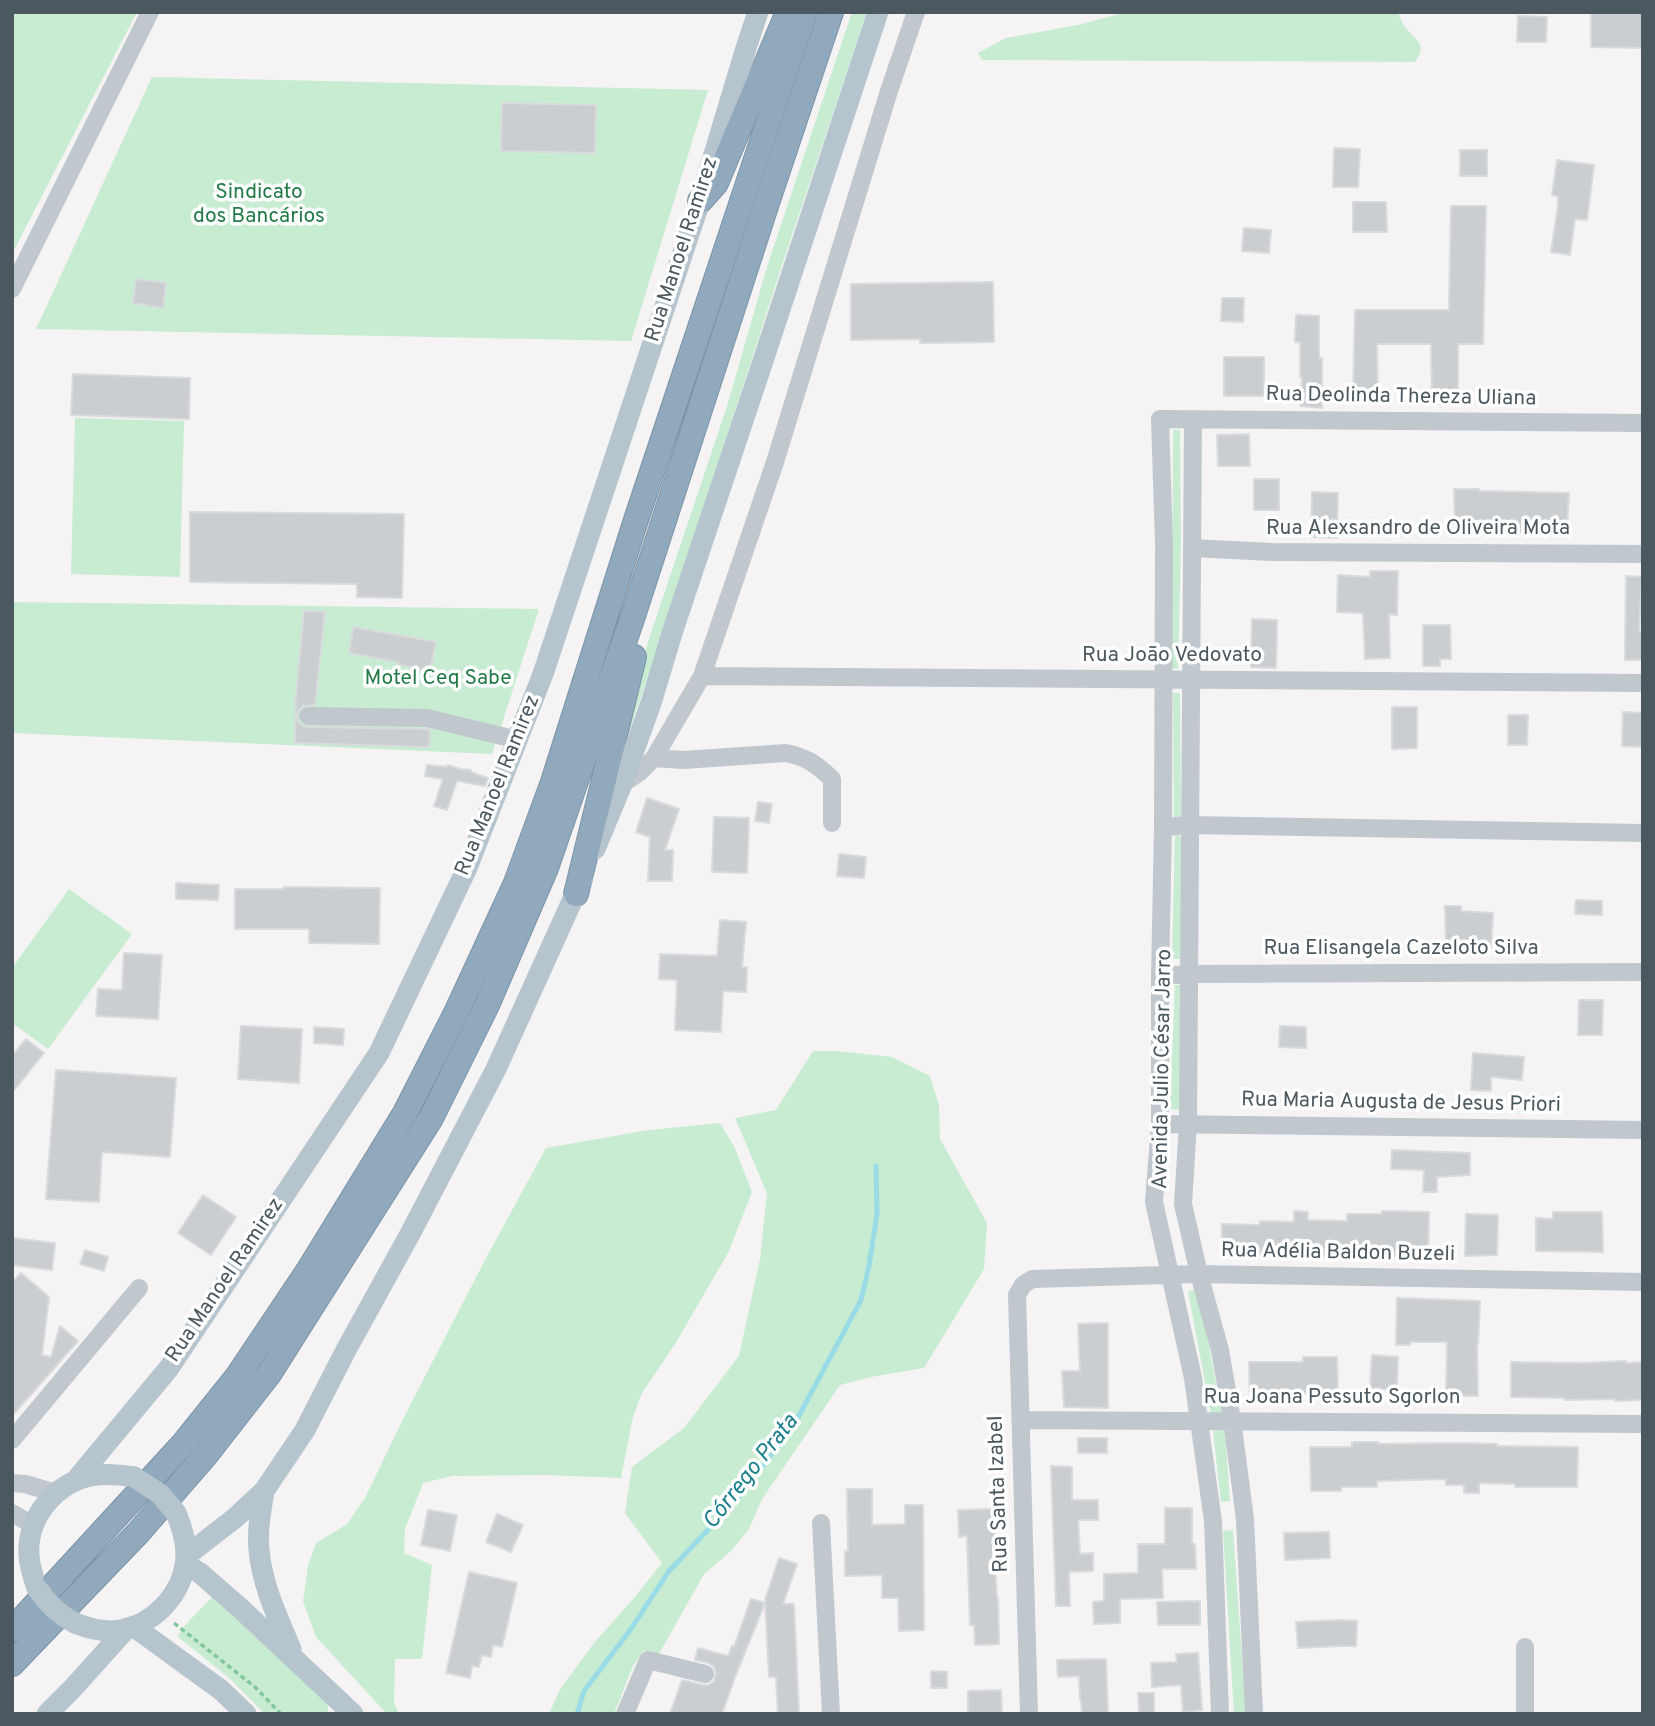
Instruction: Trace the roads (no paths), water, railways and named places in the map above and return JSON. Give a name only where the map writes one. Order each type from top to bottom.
[{"type":"highway","points":[[700,201],[716,183],[788,12]]},
{"type":"highway","points":[[12,1630],[184,1443],[237,1377],[308,1271],[405,1113],[468,988],[516,883],[553,782],[635,523],[805,12]]},
{"type":"highway","points":[[12,1664],[138,1533],[205,1456],[269,1374],[431,1118],[487,1005],[546,868],[632,619],[831,12]]},
{"type":"highway","points":[[576,894],[638,643],[632,619]]},
{"type":"main road","name":"Rua Manoel Ramirez","points":[[76,1480],[169,1367],[379,1053],[467,868],[548,662],[700,201],[758,12]]},
{"type":"main road","points":[[186,1560],[264,1490],[304,1430],[496,1069],[576,894],[622,785],[652,703],[673,630],[878,12]]},
{"type":"main road","points":[[94,1475],[134,1477],[160,1494],[176,1513],[185,1541],[186,1560],[179,1584],[168,1602],[152,1617],[130,1627],[93,1629],[59,1615],[37,1588],[29,1554],[33,1527],[46,1504],[56,1493],[76,1480],[94,1475]]},
{"type":"main road","points":[[264,1490],[259,1532],[261,1566],[275,1613],[294,1657]]},
{"type":"main road","points":[[12,1543],[33,1527]]},
{"type":"main road","points":[[186,1560],[353,1714]]},
{"type":"main road","points":[[47,1714],[130,1627]]},
{"type":"main road","points":[[130,1627],[220,1690],[246,1714]]},
{"type":"street","points":[[12,289],[150,12]]},
{"type":"street","points":[[622,785],[654,758],[702,677],[775,462],[889,91],[916,12]]},
{"type":"street","name":"Rua Deolinda Thereza Uliana","points":[[1160,419],[1643,423]]},
{"type":"street","name":"Avenida Julio César Jarro","points":[[1160,419],[1164,544],[1163,827],[1160,1124],[1154,1202],[1193,1378],[1213,1521],[1220,1714]]},
{"type":"street","name":"Avenida Julio César Jarro","points":[[1193,419],[1190,974],[1188,1124],[1183,1204],[1220,1350],[1232,1420],[1245,1519],[1254,1714]]},
{"type":"street","name":"Rua Alexsandro de Oliveira Mota","points":[[1192,548],[1272,552],[1643,554]]},
{"type":"street","name":"Rua João Vedovato","points":[[702,677],[1643,683]]},
{"type":"street","points":[[308,716],[427,718],[518,740]]},
{"type":"street","points":[[654,758],[683,760],[786,753],[802,756],[832,779],[832,823]]},
{"type":"street","points":[[1163,827],[1190,825],[1643,833]]},
{"type":"street","name":"Rua Elisangela Cazeloto Silva","points":[[1160,976],[1643,972]]},
{"type":"street","name":"Rua Maria Augusta de Jesus Priori","points":[[1160,1124],[1643,1130]]},
{"type":"street","name":"Rua Adélia Baldon Buzeli","points":[[1032,1279],[1199,1274],[1643,1282]]},
{"type":"street","name":"Rua Santa Izabel","points":[[1029,1714],[1017,1296],[1023,1285],[1032,1279]]},
{"type":"street","points":[[12,1440],[139,1288]]},
{"type":"street","name":"Rua Joana Pessuto Sgorlon","points":[[1021,1420],[1643,1424]]},
{"type":"street","points":[[12,1483],[56,1493]]},
{"type":"street","points":[[12,1513],[33,1527]]},
{"type":"street","points":[[1213,1521],[1245,1519]]},
{"type":"street","points":[[821,1522],[831,1714]]},
{"type":"street","points":[[1525,1647],[1525,1714]]},
{"type":"street","points":[[625,1714],[648,1660],[705,1674]]},
{"type":"waterway","name":"Córrego Prata","points":[[577,1714],[584,1691],[631,1629],[669,1571],[739,1497],[795,1423],[861,1300],[877,1214],[876,1166]]},
{"type":"park label","name":"Sindicato dos Bancários","points":[[259,206]]},
{"type":"park label","name":"Motel Ceq Sabe","points":[[438,680]]}]
